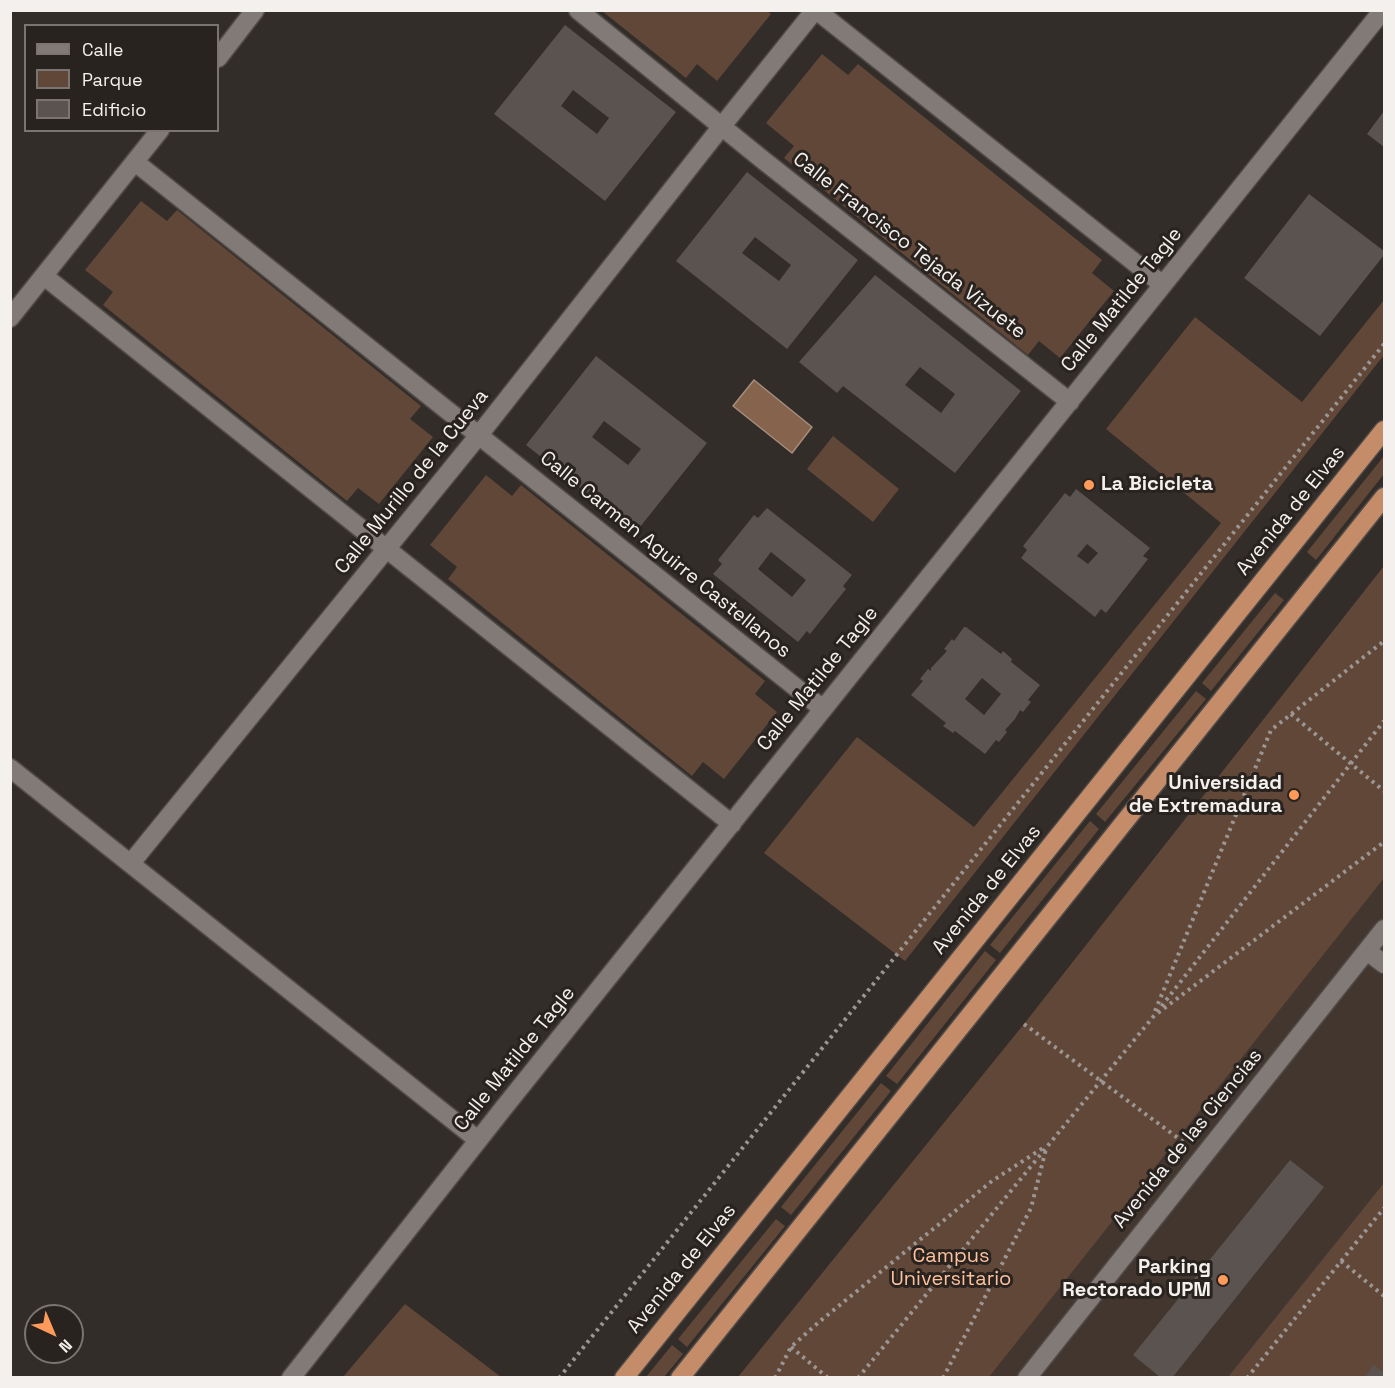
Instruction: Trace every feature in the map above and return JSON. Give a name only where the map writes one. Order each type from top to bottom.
[{"type":"highway","name":"Avenida de Elvas","points":[[624,1377],[1384,430]]},
{"type":"highway","points":[[680,1377],[1384,497]]},
{"type":"street","points":[[219,57],[255,10]]},
{"type":"street","name":"Calle Francisco Tejada Vizuete","points":[[578,10],[1070,402]]},
{"type":"street","points":[[815,10],[1163,285]]},
{"type":"street","name":"Calle Murillo de la Cueva","points":[[131,863],[387,550],[815,10]]},
{"type":"street","name":"Calle Matilde Tagle","points":[[291,1377],[478,1140],[1383,10]]},
{"type":"street","points":[[10,318],[158,132]]},
{"type":"street","name":"Calle Carmen Aguirre Castellanos","points":[[135,162],[823,709]]},
{"type":"street","points":[[44,276],[732,824]]},
{"type":"street","points":[[10,768],[478,1140]]},
{"type":"street","name":"Avenida de las Ciencias","points":[[1027,1377],[1384,929]]},
{"type":"street","points":[[1368,951],[1384,964]]},
{"type":"path","points":[[559,1377],[1384,344]]},
{"type":"path","points":[[1153,1017],[1271,730],[1384,641]]},
{"type":"path","points":[[1291,714],[1384,791]]},
{"type":"path","points":[[858,1377],[1153,1017],[1384,721]]},
{"type":"path","points":[[1153,1017],[1384,842]]},
{"type":"path","points":[[1024,1024],[1203,1156]]},
{"type":"path","points":[[775,1377],[791,1347],[819,1322],[992,1181],[1047,1146]]},
{"type":"path","points":[[943,1377],[1031,1208],[1047,1146]]},
{"type":"path","points":[[1247,1377],[1384,1208]]},
{"type":"path","points":[[1341,1261],[1384,1296]]},
{"type":"path","points":[[791,1347],[828,1377]]},
{"type":"shaded area","points":[[754,380],[812,427],[792,453],[733,406]]},
{"type":"shaded area","name":"Campus Universitario","points":[[1384,566],[1384,1377],[738,1378],[1024,1024]]},
{"type":"green space","points":[[602,11],[767,11],[771,14],[717,81],[697,64],[686,78]]},
{"type":"green space","points":[[822,54],[848,75],[858,64],[1102,260],[1092,273],[1114,291],[1060,358],[1039,341],[1028,355],[784,158],[794,146],[766,123]]},
{"type":"green space","points":[[141,201],[167,221],[177,210],[421,406],[410,419],[433,437],[379,504],[358,488],[347,501],[103,305],[113,292],[85,270]]},
{"type":"green space","points":[[1384,300],[1384,355],[905,961],[764,853],[857,737],[974,827],[1221,523],[1106,429],[1195,317],[1302,402]]},
{"type":"green space","points":[[833,436],[899,489],[873,522],[807,469]]},
{"type":"green space","points":[[1384,456],[1384,474],[1316,560],[1307,552]]},
{"type":"green space","points":[[486,475],[512,496],[521,485],[765,681],[755,694],[777,712],[724,779],[703,762],[692,776],[448,579],[457,567],[430,545]]},
{"type":"green space","name":"Campus Universitario","points":[[1384,566],[1384,878],[989,1377],[738,1377],[1024,1024]]},
{"type":"green space","points":[[1275,593],[1284,600],[1211,691],[1202,683]]},
{"type":"green space","points":[[1196,691],[1206,699],[1105,822],[1096,814]]},
{"type":"green space","points":[[1090,821],[1099,829],[1000,953],[990,945]]},
{"type":"green space","points":[[985,951],[996,960],[897,1084],[886,1076]]},
{"type":"green space","points":[[881,1083],[891,1091],[791,1215],[781,1207]]},
{"type":"green space","points":[[1384,1183],[1384,1377],[1228,1377]]},
{"type":"green space","points":[[776,1219],[785,1226],[687,1347],[678,1339]]},
{"type":"green space","points":[[405,1304],[501,1377],[343,1377]]},
{"type":"green space","points":[[672,1345],[683,1354],[664,1377],[646,1377]]},
{"type":"building","points":[[565,25],[676,112],[605,201],[494,114]],"holes":[[[573,90],[609,118],[597,134],[561,106]]]},
{"type":"building","points":[[1384,111],[1384,147],[1367,134]]},
{"type":"building","points":[[747,172],[858,260],[787,349],[676,261]],"holes":[[[755,237],[791,265],[779,281],[742,253]]]},
{"type":"building","points":[[1309,194],[1384,251],[1384,255],[1320,336],[1244,278]]},
{"type":"building","points":[[875,275],[1021,391],[955,473],[843,386],[837,393],[799,362]],"holes":[[[920,367],[955,394],[941,413],[905,385]]]},
{"type":"building","points":[[596,356],[707,443],[636,532],[526,445]],"holes":[[[604,421],[641,449],[628,465],[592,437]]]},
{"type":"building","points":[[1076,489],[1150,548],[1143,556],[1148,559],[1106,613],[1101,609],[1095,617],[1021,558],[1027,550],[1023,546],[1065,493],[1070,497]],"holes":[[[1087,544],[1098,553],[1088,564],[1077,556]]]},
{"type":"building","points":[[767,508],[852,575],[843,586],[846,589],[810,634],[807,631],[798,642],[713,574],[722,564],[718,560],[754,515],[758,518]],"holes":[[[771,552],[806,580],[792,597],[758,569]]]},
{"type":"building","points":[[966,627],[1001,654],[1003,651],[1012,659],[1011,662],[1040,685],[1028,700],[1031,702],[1023,712],[1020,710],[1005,730],[1007,732],[999,742],[996,740],[985,754],[955,731],[953,733],[943,726],[946,723],[911,695],[923,681],[920,679],[928,669],[931,671],[931,668],[947,651],[944,649],[952,639],[954,641]],"holes":[[[982,678],[1001,694],[984,715],[965,699]]]},
{"type":"building","points":[[1290,1160],[1324,1187],[1172,1378],[1161,1378],[1133,1355]]},
{"type":"building","points":[[1374,1365],[1384,1373],[1384,1378],[1364,1378]]},
{"type":"place","name":"La Bicicleta","points":[[1089,485]]},
{"type":"place","name":"Universidad de Extremadura","points":[[1294,795]]},
{"type":"place","name":"Parking Rectorado UPM","points":[[1223,1280]]}]
